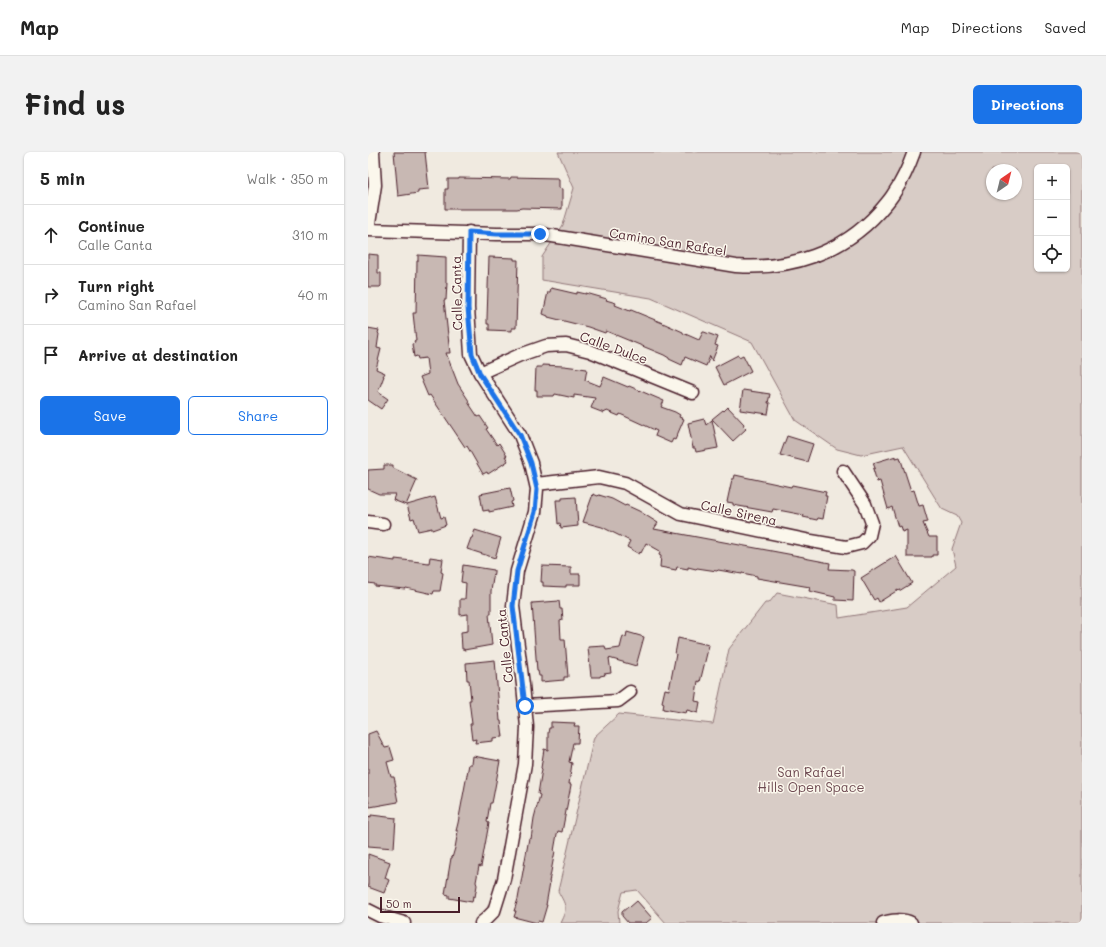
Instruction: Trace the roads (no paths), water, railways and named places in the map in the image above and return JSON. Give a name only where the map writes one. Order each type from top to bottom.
[{"type":"street","points":[[368,230],[375,184],[373,152]]},
{"type":"street","name":"Camino San Rafael","points":[[368,230],[540,234],[736,266],[750,267],[788,264],[826,251],[842,242],[870,221],[893,194],[908,169],[914,152]]},
{"type":"street","name":"Calle Canta","points":[[469,232],[468,308],[472,354],[480,374],[520,435],[531,463],[537,489],[535,512],[517,571],[513,606],[527,727],[525,764],[504,879],[494,911],[481,923]]},
{"type":"street","name":"Calle Dulce","points":[[480,374],[520,355],[546,346],[566,345],[590,351],[693,393]]},
{"type":"street","name":"Calle Sirena","points":[[536,484],[599,477],[625,483],[681,514],[846,546],[862,544],[869,536],[872,523],[865,504],[842,471]]},
{"type":"street","points":[[368,522],[382,524]]},
{"type":"street","points":[[525,706],[618,701],[630,692]]},
{"type":"street","points":[[368,910],[380,916],[404,923]]},
{"type":"street","points":[[883,923],[887,921],[907,921],[911,923]]},
{"type":"park label","name":"San Rafael Hills Open Space","points":[[811,778]]}]
